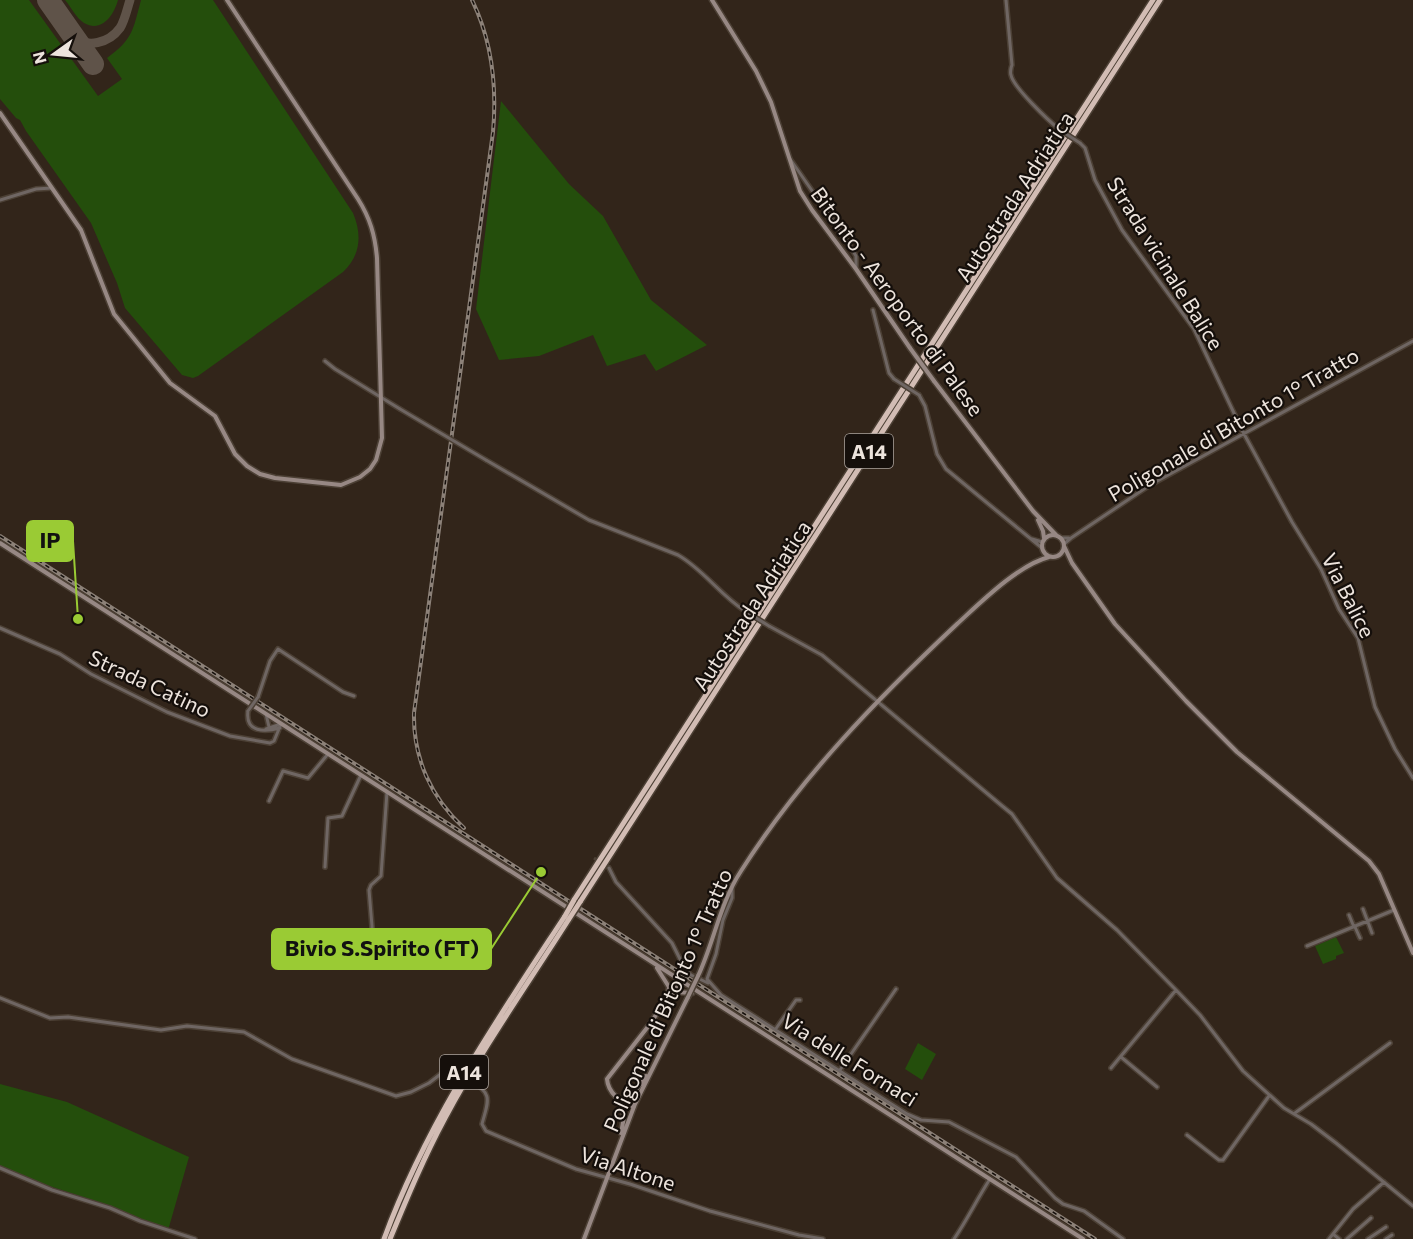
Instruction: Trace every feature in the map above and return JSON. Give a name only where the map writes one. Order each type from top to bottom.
[{"type":"highway","name":"Autostrada Adriatica","points":[[390,1239],[411,1187],[449,1111],[483,1053],[577,901],[1153,0]]},
{"type":"highway","name":"Autostrada Adriatica","points":[[577,901],[1160,0]]},
{"type":"highway","name":"Autostrada Adriatica","points":[[384,1239],[417,1160],[465,1071],[567,917]]},
{"type":"main road","points":[[0,113],[81,230],[114,314],[170,383],[215,416],[229,444],[247,466],[266,477],[325,484],[341,484],[360,477],[376,460],[382,438],[376,245],[368,216],[227,0]]},
{"type":"main road","name":"Bitonto - Aeroporto di Palese","points":[[712,0],[761,81],[771,102],[794,178],[812,210],[934,381],[1033,511]]},
{"type":"main road","points":[[1033,511],[1059,537],[1072,563],[1121,631],[1223,738],[1369,861],[1378,874],[1413,954]]},
{"type":"main road","points":[[1033,511],[1043,531],[1042,550],[1035,562]]},
{"type":"main road","points":[[1043,540],[1050,535],[1059,537]]},
{"type":"main road","points":[[0,543],[266,714],[281,726],[328,753],[699,994],[1083,1239]]},
{"type":"main road","points":[[1058,557],[1063,552],[1064,545]]},
{"type":"main road","points":[[1042,550],[1049,557]]},
{"type":"main road","points":[[1035,562],[1049,557],[1062,556],[1072,563]]},
{"type":"main road","name":"Poligonale di Bitonto 1° Tratto","points":[[584,1239],[634,1107],[706,959],[724,903],[732,886],[791,800],[850,730],[991,593],[1035,562]]},
{"type":"main road","points":[[634,1107],[615,1097],[608,1086],[607,1079],[650,1024],[667,998],[669,987],[655,965]]},
{"type":"main road","points":[[669,992],[679,981]]},
{"type":"main road","points":[[667,998],[675,992],[679,981]]},
{"type":"main road","points":[[675,992],[699,994]]},
{"type":"main road","points":[[621,1099],[627,1098],[636,1091],[653,1067]]},
{"type":"main road","points":[[620,1142],[624,1117],[624,1105],[621,1099]]},
{"type":"street","name":"Strada vicinale Balice","points":[[1006,0],[1011,74],[1014,83],[1060,130],[1085,148],[1095,180],[1122,230],[1194,329],[1243,432]]},
{"type":"street","points":[[788,154],[856,256],[856,269]]},
{"type":"street","points":[[0,200],[36,189],[52,188]]},
{"type":"street","points":[[873,310],[889,373],[894,379],[919,395],[925,406],[937,454],[946,469],[1042,550]]},
{"type":"street","name":"Poligonale di Bitonto 1° Tratto","points":[[1064,545],[1150,484],[1413,341]]},
{"type":"street","points":[[325,361],[400,409],[579,515],[678,555],[691,563],[721,593],[745,611],[822,655],[1012,814],[1057,878],[1117,930],[1176,990],[1200,1015],[1243,1071],[1269,1096],[1336,1143],[1413,1206]]},
{"type":"street","name":"Via Balice","points":[[1243,432],[1321,570],[1339,609],[1358,638],[1376,707],[1395,749],[1413,778]]},
{"type":"street","points":[[1059,537],[1071,538]]},
{"type":"street","points":[[1030,538],[1043,540]]},
{"type":"street","name":"Strada Catino","points":[[0,628],[60,654],[91,674],[167,712],[230,736],[270,743],[277,735]]},
{"type":"street","points":[[281,726],[264,731],[252,727],[248,716],[248,711],[258,697],[270,661],[278,649],[334,686],[354,696]]},
{"type":"street","points":[[266,714],[269,729],[277,735],[281,726]]},
{"type":"street","points":[[268,801],[283,771],[308,778],[328,753]]},
{"type":"street","points":[[325,867],[328,818],[342,816],[361,775]]},
{"type":"street","points":[[360,959],[372,955],[369,890],[370,885],[381,876],[387,792]]},
{"type":"street","name":"Via delle Fornaci","points":[[609,868],[616,882],[672,943],[685,969],[691,975],[710,984],[721,995],[914,1118],[953,1124],[1016,1157],[1055,1198],[1063,1204],[1084,1211],[1123,1239]]},
{"type":"street","points":[[710,984],[707,977],[716,954],[723,920],[732,898],[732,886]]},
{"type":"street","points":[[1363,909],[1372,933]]},
{"type":"street","points":[[1307,946],[1395,910]]},
{"type":"street","points":[[1349,915],[1359,938]]},
{"type":"street","points":[[840,1070],[896,989]]},
{"type":"street","points":[[1111,1068],[1176,990]]},
{"type":"street","points":[[0,998],[50,1018],[68,1017],[161,1030],[187,1026],[244,1032],[292,1059],[396,1096],[411,1092],[442,1073],[458,1073]]},
{"type":"street","points":[[776,1030],[796,1000],[800,1000]]},
{"type":"street","points":[[1294,1114],[1390,1043]]},
{"type":"street","points":[[1121,1057],[1157,1087]]},
{"type":"street","name":"Via Altone","points":[[470,1080],[482,1087],[487,1095],[482,1124],[486,1131],[576,1169],[630,1184],[710,1211],[799,1235],[823,1239]]},
{"type":"street","points":[[1187,1135],[1219,1160],[1223,1160],[1269,1096]]},
{"type":"street","points":[[0,1168],[52,1190],[195,1239]]},
{"type":"street","points":[[954,1239],[990,1179]]},
{"type":"street","points":[[1329,1239],[1353,1209],[1384,1182]]},
{"type":"street","points":[[1347,1239],[1371,1218]]},
{"type":"street","points":[[1368,1239],[1386,1227]]},
{"type":"street","points":[[1333,1234],[1339,1239]]},
{"type":"street","points":[[1386,1239],[1392,1234]]},
{"type":"green space","points":[[0,0],[29,0],[98,96],[122,79],[107,58],[122,45],[131,33],[141,0],[213,0],[353,213],[359,236],[356,251],[349,265],[343,272],[198,376],[193,378],[182,375],[125,308],[117,283],[91,223],[20,120],[0,99]]},
{"type":"green space","points":[[65,0],[118,0],[110,17],[96,26],[81,21]]},
{"type":"green space","points":[[501,101],[569,184],[603,216],[651,300],[707,345],[656,371],[645,354],[607,366],[593,335],[539,356],[499,360],[476,309]]},
{"type":"green space","points":[[1336,937],[1344,953],[1323,964],[1315,946]]},
{"type":"green space","points":[[918,1043],[936,1054],[922,1080],[905,1069]]},
{"type":"green space","points":[[0,1084],[67,1102],[189,1157],[169,1227],[165,1229],[114,1207],[37,1182],[0,1166]]},
{"type":"taxiway","points":[[73,36],[91,43],[104,41],[122,25],[130,0]]},
{"type":"runway","points":[[48,0],[93,64]]},
{"type":"tunnel","points":[[594,858],[609,868]]},
{"type":"railway","points":[[464,828],[442,804],[426,776],[417,746],[414,713],[493,132],[492,64],[484,32],[472,0]]},
{"type":"railway","points":[[0,536],[1095,1239]]},
{"type":"place","name":"IP","points":[[78,619]]},
{"type":"place","name":"Bivio S.Spirito (FT)","points":[[541,872]]}]
